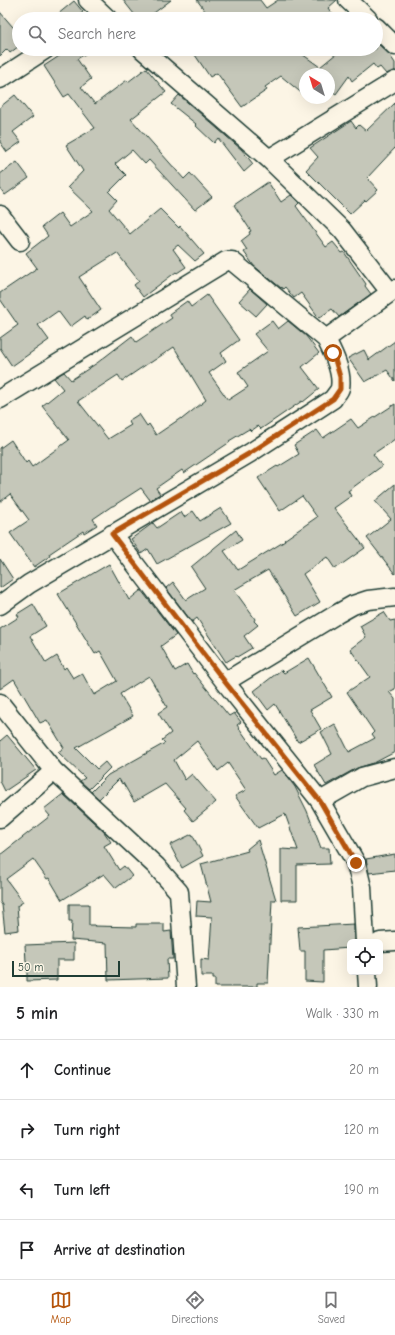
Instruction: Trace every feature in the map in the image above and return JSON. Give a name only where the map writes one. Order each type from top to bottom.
[{"type":"street","points":[[88,0],[96,12]]},
{"type":"street","points":[[348,0],[361,12]]},
{"type":"street","points":[[383,34],[395,46]]},
{"type":"street","points":[[0,80],[36,56]]},
{"type":"street","points":[[150,56],[268,159],[342,230],[393,290],[326,338]]},
{"type":"street","points":[[268,159],[395,81]]},
{"type":"street","points":[[0,215],[20,241]]},
{"type":"street","points":[[0,399],[226,262],[232,261],[326,338],[333,353],[340,377],[340,389],[333,399],[250,453],[29,584],[0,606]]},
{"type":"street","points":[[112,534],[225,682],[320,801],[356,863],[362,887],[365,939]]},
{"type":"street","points":[[225,682],[353,605],[368,600],[395,597]]},
{"type":"street","points":[[0,703],[54,771],[156,866],[179,892],[186,987]]},
{"type":"street","points":[[320,801],[362,777],[395,768]]},
{"type":"street","points":[[0,818],[54,771]]},
{"type":"street","points":[[383,942],[395,941]]},
{"type":"street","points":[[367,975],[368,987]]},
{"type":"building","points":[[123,0],[171,0],[155,12],[132,12]]},
{"type":"building","points":[[197,0],[260,0],[266,8],[278,0],[337,0],[328,8],[331,12],[206,12]]},
{"type":"building","points":[[74,1],[83,12],[61,12]]},
{"type":"building","points":[[0,12],[12,26],[12,51],[10,53],[7,49],[0,56]]},
{"type":"building","points":[[383,48],[392,56],[391,57],[395,63],[395,71],[386,74],[380,67],[377,69],[373,64],[352,81],[349,76],[336,94],[335,68],[299,68],[299,91],[281,76],[265,87],[267,90],[242,107],[217,73],[210,77],[196,56],[305,56],[320,67],[333,56],[383,56]]},
{"type":"building","points":[[59,56],[82,56],[77,59],[91,79],[81,87],[95,104],[146,68],[166,92],[131,119],[184,179],[190,173],[212,197],[195,210],[149,160],[145,164],[132,150],[115,164],[126,175],[109,192],[117,200],[109,209],[130,234],[160,209],[179,228],[180,226],[204,254],[195,261],[178,245],[173,249],[186,267],[177,273],[176,272],[143,297],[134,285],[139,281],[117,253],[79,277],[101,310],[87,320],[85,316],[70,327],[58,311],[38,325],[49,340],[12,366],[0,348],[0,338],[18,325],[0,299],[0,293],[37,268],[26,253],[48,236],[42,227],[60,213],[70,227],[93,211],[68,187],[83,171],[66,145],[95,128],[69,94],[64,97],[44,66]]},
{"type":"building","points":[[15,95],[33,117],[13,132],[21,142],[7,152],[0,142],[0,107]]},
{"type":"building","points":[[179,95],[242,150],[253,164],[244,172],[218,138],[214,143],[195,125],[196,124],[171,104]]},
{"type":"building","points":[[395,103],[395,148],[367,178],[378,190],[350,214],[306,170],[318,157],[310,148],[351,121],[356,128],[359,125],[366,131]]},
{"type":"building","points":[[17,162],[29,178],[5,195],[0,188],[0,174]]},
{"type":"building","points":[[268,182],[281,202],[291,195],[299,203],[296,206],[326,247],[333,242],[342,253],[344,252],[366,284],[365,286],[371,294],[339,317],[332,309],[319,318],[301,293],[294,298],[285,287],[283,289],[282,287],[281,288],[254,266],[244,252],[247,250],[241,241],[250,234],[249,232],[251,231],[234,205]]},
{"type":"building","points":[[250,289],[267,304],[256,316],[239,301]]},
{"type":"building","points":[[207,295],[239,340],[221,353],[226,361],[209,373],[228,400],[248,387],[238,372],[268,351],[254,334],[272,321],[278,329],[288,321],[306,336],[319,353],[302,367],[319,389],[303,402],[302,401],[261,429],[258,426],[251,431],[249,429],[229,441],[230,442],[184,473],[182,470],[156,488],[160,494],[150,500],[141,488],[112,506],[93,519],[97,525],[84,533],[83,531],[49,554],[50,556],[34,567],[10,533],[29,520],[10,494],[0,502],[0,448],[11,440],[26,463],[28,461],[32,467],[69,440],[42,406],[63,389],[54,378],[64,372],[71,380],[97,363],[132,336],[136,342],[172,318],[169,314],[187,301],[191,307]],"holes":[[[174,347],[206,400],[182,419],[181,418],[156,435],[149,424],[147,426],[139,414],[128,421],[131,425],[108,439],[78,401],[118,375],[122,381]]]},
{"type":"building","points":[[395,341],[395,381],[387,370],[365,382],[348,358],[364,350],[369,360]]},
{"type":"building","points":[[395,404],[395,439],[373,454],[382,466],[348,491],[351,496],[334,508],[365,548],[335,569],[327,557],[303,574],[320,602],[297,616],[268,570],[234,590],[258,625],[244,636],[252,648],[226,662],[197,618],[192,622],[166,588],[173,582],[186,600],[205,588],[191,567],[236,530],[242,540],[224,551],[238,570],[285,541],[284,540],[317,517],[302,496],[280,511],[258,478],[299,454],[294,445],[317,430],[323,438],[351,419],[358,428]]},
{"type":"building","points":[[395,484],[395,574],[367,538],[391,519],[375,501]]},
{"type":"building","points":[[221,508],[231,523],[157,564],[148,549],[141,554],[131,539],[153,523],[157,528],[181,512],[184,517],[193,511],[200,521]]},
{"type":"building","points":[[0,559],[13,579],[0,588]]},
{"type":"building","points":[[109,564],[129,600],[141,590],[176,635],[161,646],[175,671],[187,664],[193,674],[194,673],[229,716],[234,713],[241,722],[237,725],[261,759],[263,758],[274,775],[282,770],[295,787],[307,811],[321,848],[329,848],[330,864],[297,865],[297,900],[281,900],[281,849],[298,850],[285,814],[258,828],[235,796],[246,790],[228,763],[218,771],[197,741],[174,760],[185,780],[192,774],[216,802],[193,821],[184,810],[186,808],[165,784],[134,802],[119,779],[99,799],[91,792],[108,775],[165,743],[162,740],[171,733],[158,713],[167,707],[149,676],[120,694],[133,716],[76,748],[97,769],[105,762],[110,768],[89,789],[80,781],[85,778],[58,752],[64,748],[47,720],[40,723],[14,679],[0,689],[0,629],[19,617],[17,614],[33,604],[46,626],[30,636],[46,663],[57,656],[64,669],[66,667],[73,678],[82,673],[94,695],[117,681],[100,651],[95,654],[58,594]]},
{"type":"building","points":[[384,612],[390,621],[395,620],[395,689],[389,692],[395,699],[395,752],[374,763],[357,768],[326,785],[314,765],[332,754],[321,732],[335,724],[349,752],[375,738],[372,734],[374,732],[347,692],[370,677],[350,649],[366,637],[360,626]]},
{"type":"building","points":[[309,658],[332,697],[310,710],[321,729],[298,742],[275,704],[268,710],[254,691],[281,670],[284,673]]},
{"type":"building","points":[[7,735],[36,770],[5,791],[0,781],[0,741]]},
{"type":"building","points":[[63,794],[104,832],[111,842],[104,846],[119,870],[124,866],[132,876],[116,888],[104,874],[62,900],[49,878],[47,879],[33,859],[6,879],[23,902],[17,906],[19,930],[5,932],[2,905],[0,902],[0,855],[50,816],[44,809]]},
{"type":"building","points":[[192,834],[203,856],[182,868],[170,845]]},
{"type":"building","points":[[258,840],[276,900],[272,900],[268,983],[257,983],[257,987],[215,987],[215,979],[213,979],[213,976],[201,976],[201,959],[209,960],[212,917],[196,916],[197,901],[211,902],[201,864],[248,851],[247,849]]},
{"type":"building","points":[[395,854],[395,870],[369,873],[366,859]]},
{"type":"building","points":[[69,904],[89,904],[89,925],[136,927],[136,924],[164,924],[164,932],[171,931],[173,959],[167,959],[168,978],[108,980],[107,943],[71,940],[72,921],[69,921]]},
{"type":"building","points":[[354,924],[354,939],[347,939],[347,948],[323,950],[323,982],[305,981],[305,951],[300,951],[298,927]]},
{"type":"building","points":[[74,943],[74,960],[57,960],[57,980],[27,981],[25,945]]},
{"type":"route","points":[[333,353],[340,377],[340,389],[333,399],[250,453],[112,534],[225,682],[320,801],[356,863]]}]
